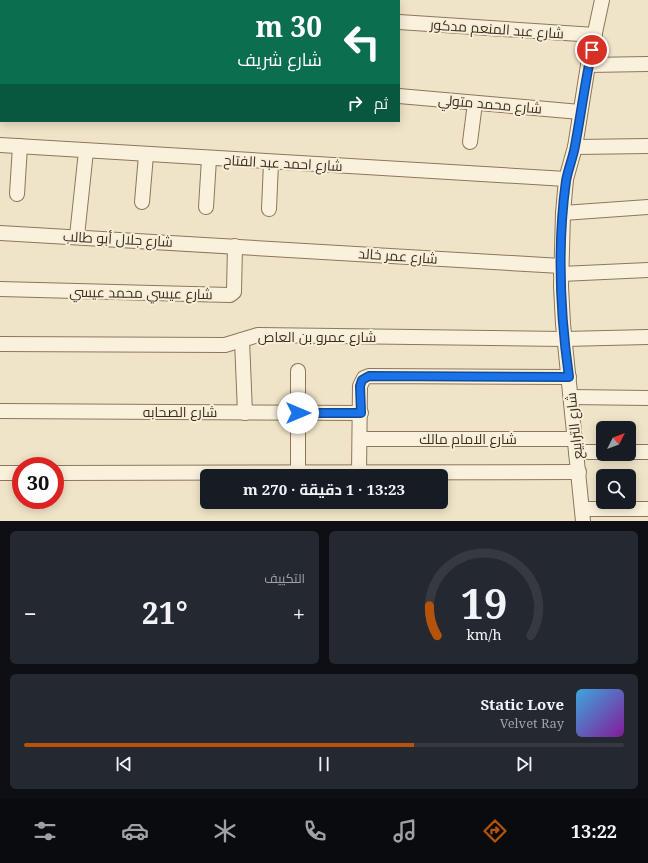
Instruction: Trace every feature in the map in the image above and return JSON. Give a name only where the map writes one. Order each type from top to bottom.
[{"type":"street","name":"شارع الترابيع","points":[[583,515],[564,339],[561,270],[563,213],[566,179],[575,147],[588,65],[602,0]]},
{"type":"street","name":"شارع عبد المنعم مدكور","points":[[400,22],[595,35]]},
{"type":"street","points":[[588,65],[648,64]]},
{"type":"street","name":"شارع محمد متولي","points":[[400,96],[580,112]]},
{"type":"street","points":[[470,142],[475,102]]},
{"type":"street","name":"شارع احمد عبد الفتاح","points":[[0,145],[271,163],[566,179]]},
{"type":"street","points":[[17,194],[20,146]]},
{"type":"street","points":[[575,147],[648,146]]},
{"type":"street","points":[[77,236],[86,150]]},
{"type":"street","points":[[142,202],[146,155]]},
{"type":"street","points":[[206,207],[209,159]]},
{"type":"street","points":[[269,209],[271,163]]},
{"type":"street","points":[[563,213],[648,207]]},
{"type":"street","name":"شارع جلال أبو طالب","points":[[0,233],[77,236],[235,246]]},
{"type":"street","name":"شارع عمر خالد","points":[[235,246],[561,270],[648,270]]},
{"type":"street","name":"شارع عيسي محمد عيسي","points":[[0,289],[230,295],[234,292],[235,246]]},
{"type":"street","name":"شارع عمرو بن العاص","points":[[0,344],[225,345],[258,335],[564,339],[648,337]]},
{"type":"street","points":[[242,340],[245,413]]},
{"type":"street","points":[[298,371],[298,469]]},
{"type":"street","points":[[359,469],[361,413],[360,386],[362,380],[369,376],[569,377]]},
{"type":"street","points":[[571,397],[648,398]]},
{"type":"street","name":"شارع الصحابه","points":[[0,411],[361,413]]},
{"type":"street","name":"شارع الامام مالك","points":[[360,439],[576,446],[596,450]]},
{"type":"street","points":[[636,452],[648,452]]},
{"type":"street","points":[[448,473],[578,472]]},
{"type":"street","points":[[0,473],[12,473]]},
{"type":"street","points":[[64,473],[200,473]]},
{"type":"street","points":[[583,515],[648,509]]},
{"type":"route","points":[[298,413],[361,413],[360,386],[362,380],[369,376],[569,377],[562,324],[561,286],[563,213],[566,179],[575,147],[588,65],[592,50]]}]
